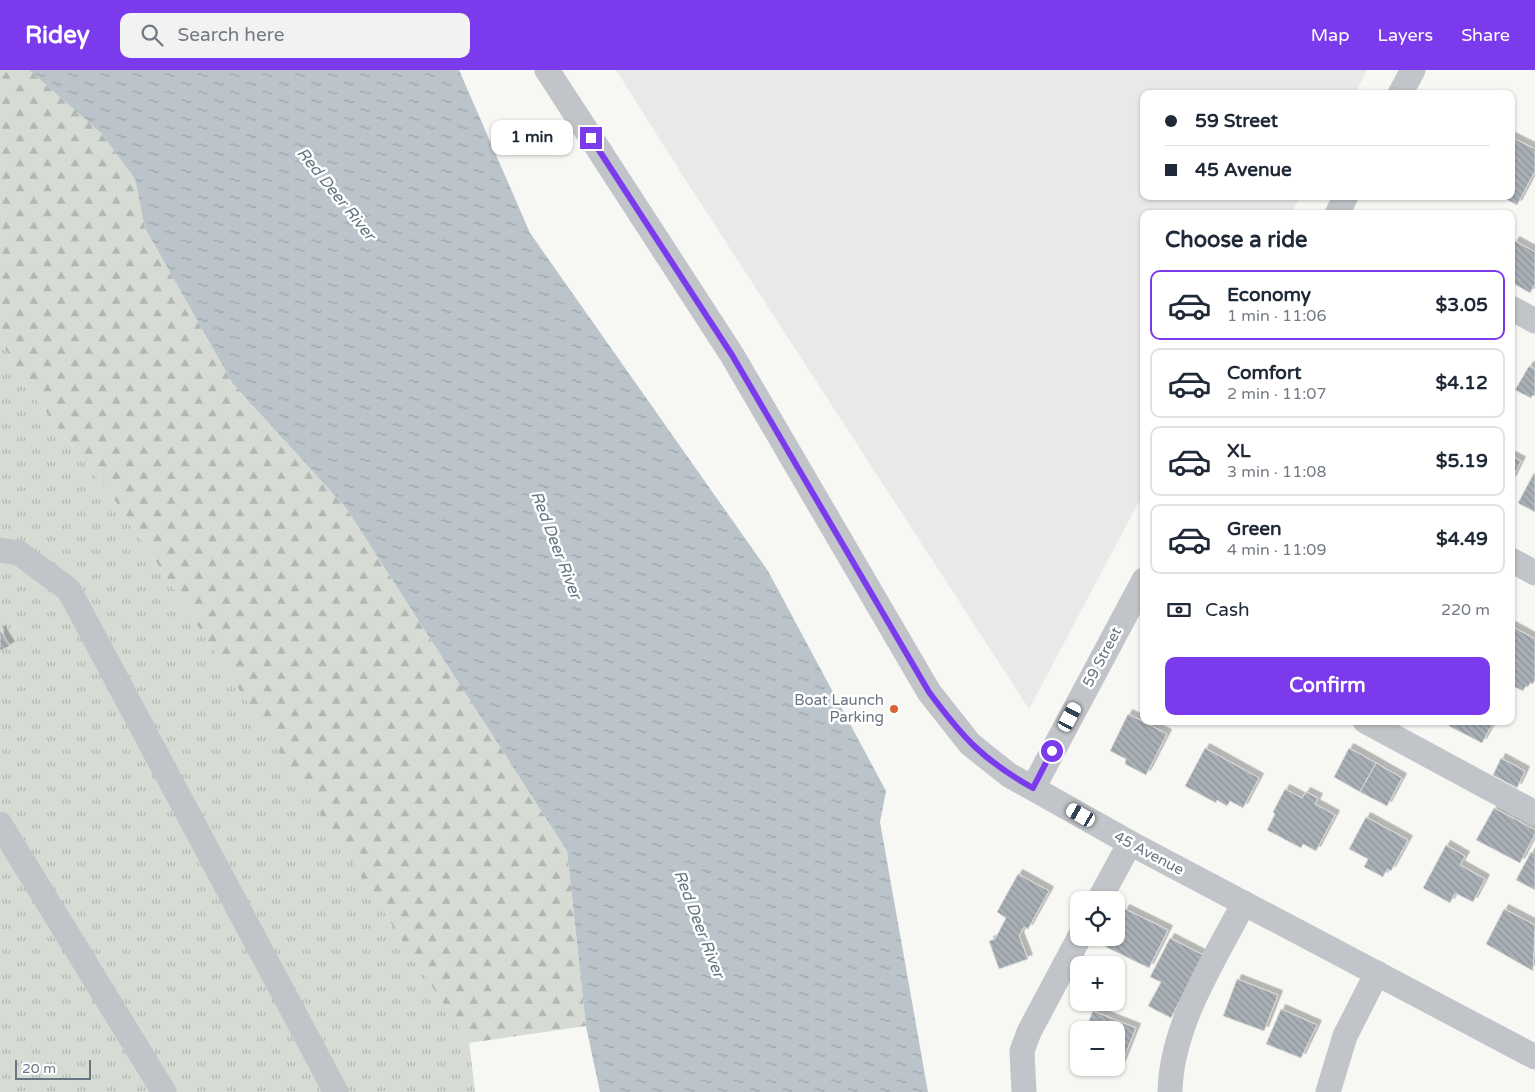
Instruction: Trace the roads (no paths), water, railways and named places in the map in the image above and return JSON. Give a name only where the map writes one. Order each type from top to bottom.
[{"type":"street","name":"45 Avenue","points":[[547,70],[732,355],[929,692],[970,744],[986,759],[1130,843],[1535,1057]]},
{"type":"street","points":[[1402,90],[1413,70]]},
{"type":"street","points":[[1515,310],[1535,320]]},
{"type":"street","points":[[0,550],[20,553],[69,590],[336,1092]]},
{"type":"street","points":[[1515,562],[1535,573]]},
{"type":"street","name":"59 Street","points":[[1033,788],[1140,595]]},
{"type":"street","points":[[1372,725],[1535,813]]},
{"type":"street","points":[[0,824],[157,1089]]},
{"type":"street","points":[[1104,891],[1130,843]]},
{"type":"street","points":[[1170,1092],[1170,1068],[1187,1017],[1244,903]]},
{"type":"street","points":[[1024,1092],[1022,1051],[1029,1032],[1075,946]]},
{"type":"street","points":[[1328,1092],[1344,1036],[1377,973]]},
{"type":"water","name":"Red Deer River","points":[[29,70],[459,70],[530,233],[768,571],[886,791],[880,822],[928,1092],[600,1092],[586,1026],[567,851],[346,508],[233,384],[145,228],[135,179],[101,133]]},
{"type":"place","name":"Boat Launch Parking","points":[[894,709]]}]
